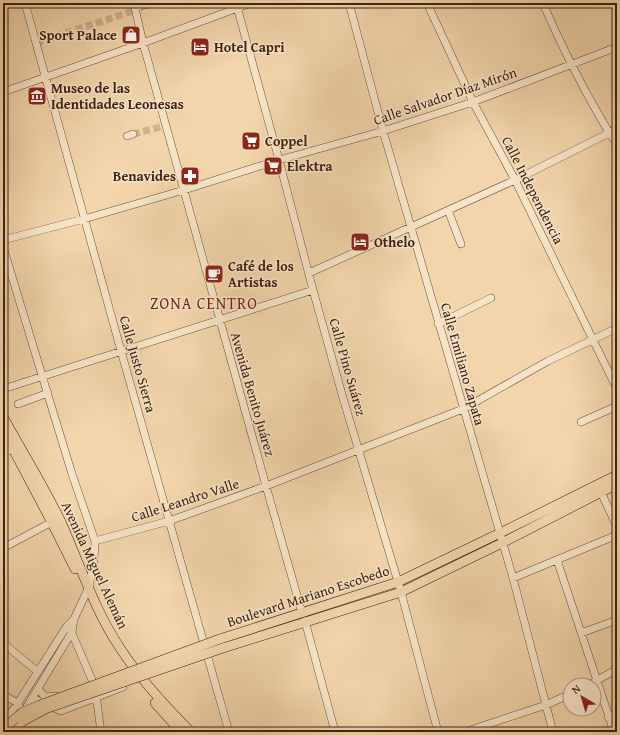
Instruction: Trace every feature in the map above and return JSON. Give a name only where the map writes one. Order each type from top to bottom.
[{"type":"main road","name":"Avenida Miguel Alemán","points":[[3,417],[57,516],[87,590]]},
{"type":"main road","name":"Avenida Miguel Alemán","points":[[3,430],[108,630],[131,669],[181,732]]},
{"type":"main road","name":"Boulevard Mariano Escobedo","points":[[3,729],[23,712],[40,705],[301,617],[398,582],[617,475]]},
{"type":"main road","name":"Boulevard Mariano Escobedo","points":[[301,617],[401,592],[502,543],[617,484]]},
{"type":"main road","name":"Boulevard Mariano Escobedo","points":[[16,726],[46,709],[219,644]]},
{"type":"main road","name":"Avenida Miguel Alemán","points":[[140,681],[191,732]]},
{"type":"street","name":"Calle Justo Sierra","points":[[25,3],[44,77],[229,732]]},
{"type":"street","points":[[136,5],[150,3]]},
{"type":"street","points":[[3,92],[143,43],[237,5],[251,3]]},
{"type":"street","name":"Calle Emiliano Zapata","points":[[349,3],[383,131],[438,324],[513,578],[553,732]]},
{"type":"street","name":"Calle Independencia","points":[[427,3],[473,102],[515,180],[617,389]]},
{"type":"street","points":[[543,3],[551,23],[572,65],[609,133],[617,144]]},
{"type":"street","name":"Avenida Benito Juárez","points":[[136,5],[143,43],[164,126],[184,190],[301,617],[335,732]]},
{"type":"street","name":"Calle Pino Suárez","points":[[237,5],[313,290],[358,449],[401,592],[438,732]]},
{"type":"street","name":"Calle Salvador Díaz Mirón","points":[[3,240],[184,190],[279,160],[383,131],[473,102],[617,47]]},
{"type":"street","points":[[309,273],[515,180],[617,129]]},
{"type":"street","points":[[448,210],[462,244]]},
{"type":"street","points":[[3,247],[94,542],[94,560],[87,590],[74,619],[72,632],[16,726]]},
{"type":"street","points":[[3,389],[313,290]]},
{"type":"street","points":[[438,324],[491,298]]},
{"type":"street","name":"Calle Leandro Valle","points":[[94,542],[169,521],[266,486],[463,409],[548,361],[617,328]]},
{"type":"street","points":[[18,404],[48,393]]},
{"type":"street","points":[[581,422],[617,406]]},
{"type":"street","points":[[3,454],[13,448]]},
{"type":"street","points":[[601,492],[617,527]]},
{"type":"street","points":[[3,548],[52,522]]},
{"type":"street","points":[[513,578],[617,535]]},
{"type":"street","points":[[557,560],[596,677]]},
{"type":"street","points":[[32,698],[61,711],[97,696],[208,656],[219,644],[286,616],[301,617]]},
{"type":"street","points":[[3,723],[18,703],[67,626],[74,619]]},
{"type":"street","points":[[582,633],[617,620]]},
{"type":"street","points":[[67,626],[72,632],[94,683],[101,732]]},
{"type":"street","points":[[3,643],[38,672]]},
{"type":"street","points":[[38,689],[43,695],[52,697],[204,643],[219,644]]},
{"type":"street","points":[[602,678],[617,669]]},
{"type":"street","points":[[3,695],[18,703],[20,711],[16,726]]},
{"type":"street","points":[[602,697],[614,732]]},
{"type":"street","points":[[464,732],[546,705],[562,698]]},
{"type":"street","points":[[608,717],[617,713]]},
{"type":"tunnel","points":[[36,43],[136,10]]},
{"type":"tunnel","points":[[133,134],[161,127]]},
{"type":"place","name":"Sport Palace","points":[[131,35]]},
{"type":"place","name":"Hotel Capri","points":[[200,47]]},
{"type":"place","name":"Museo de las Identidades Leonesas","points":[[37,96]]},
{"type":"place","name":"Coppel","points":[[251,141]]},
{"type":"place","name":"Elektra","points":[[273,166]]},
{"type":"place","name":"Benavides","points":[[190,176]]},
{"type":"place","name":"Othelo","points":[[360,242]]},
{"type":"place","name":"Café de los Artistas","points":[[214,274]]},
{"type":"district","name":"ZONA CENTRO","points":[[204,303]]}]
